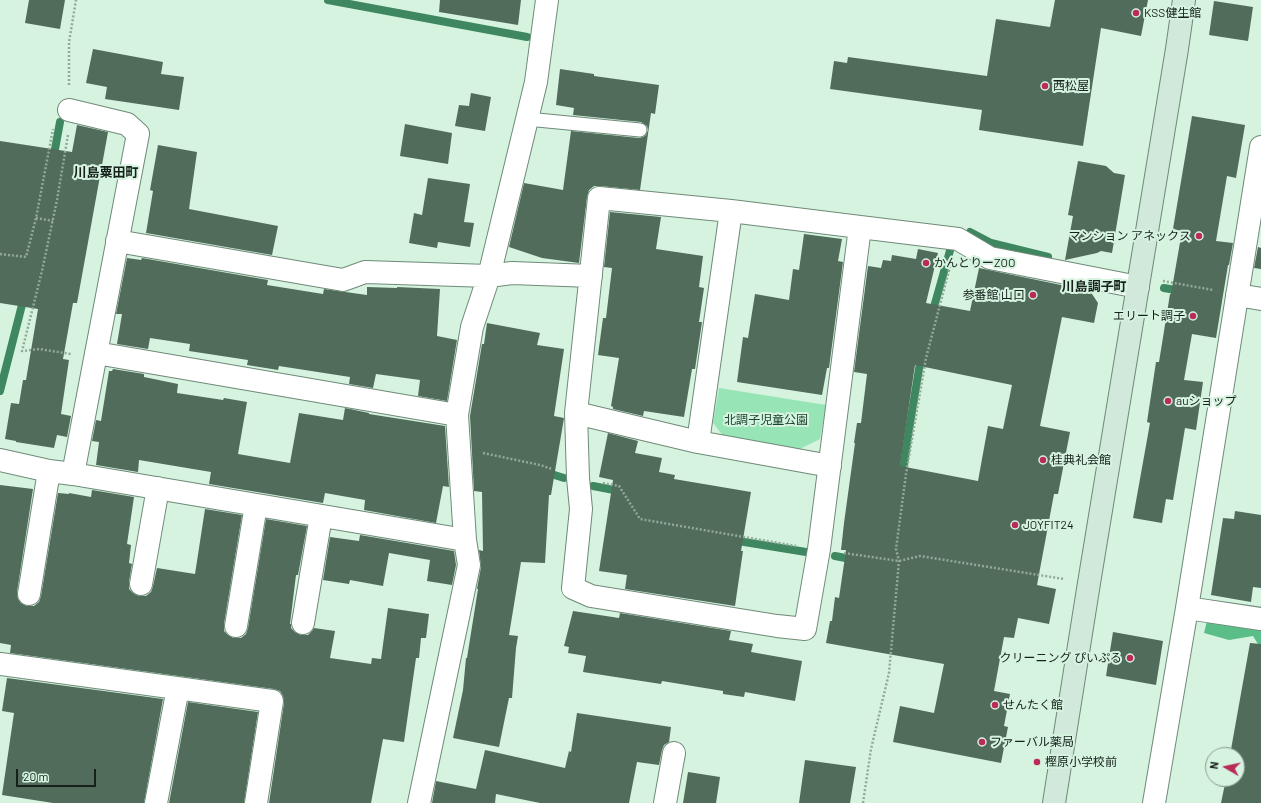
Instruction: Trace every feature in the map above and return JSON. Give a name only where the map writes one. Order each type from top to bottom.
[{"type":"street","points":[[420,803],[469,565],[465,540],[457,415],[472,327],[489,276],[536,82],[546,0]]},
{"type":"street","points":[[1054,803],[1184,0]]},
{"type":"street","points":[[66,114],[127,124],[138,134],[73,474]]},
{"type":"street","points":[[1154,803],[1261,147]]},
{"type":"street","points":[[860,227],[819,550],[805,629],[777,626],[592,596],[572,588],[581,509],[578,478],[576,413],[599,198],[731,211],[958,239],[990,258],[1138,287]]},
{"type":"street","points":[[698,442],[731,211]]},
{"type":"street","points":[[117,241],[343,280],[365,272],[489,276],[512,273],[591,276]]},
{"type":"street","points":[[1237,295],[1261,299]]},
{"type":"street","points":[[95,355],[457,415]]},
{"type":"street","points":[[576,413],[698,442],[830,466]]},
{"type":"street","points":[[0,460],[49,471],[465,540]]},
{"type":"street","points":[[29,594],[49,471]]},
{"type":"street","points":[[141,584],[158,488]]},
{"type":"street","points":[[236,626],[256,505]]},
{"type":"street","points":[[303,623],[321,516]]},
{"type":"street","points":[[1187,608],[1261,619]]},
{"type":"street","points":[[0,664],[272,701],[256,803]]},
{"type":"street","points":[[156,803],[178,688]]},
{"type":"street","points":[[665,803],[674,753]]},
{"type":"lane","points":[[527,119],[640,130]]},
{"type":"path","points":[[0,254],[26,257],[66,114],[68,42],[76,0]]},
{"type":"path","points":[[66,114],[69,127],[58,200],[22,351],[39,349],[95,355]]},
{"type":"path","points":[[36,218],[53,221]]},
{"type":"path","points":[[863,803],[872,749],[889,673],[898,561],[896,550],[906,474],[926,358],[958,239]]},
{"type":"path","points":[[1161,281],[1237,295]]},
{"type":"path","points":[[459,449],[540,465],[578,478],[619,486],[640,519],[819,550],[898,561],[920,556],[1065,579]]},
{"type":"green space","name":"北調子児童公園","points":[[719,388],[826,405],[820,439],[800,449],[724,437],[713,423]]},
{"type":"green space","points":[[1207,621],[1261,627],[1261,649],[1253,636],[1229,640],[1204,633]]},
{"type":"building","points":[[29,0],[65,0],[60,29],[25,23]]},
{"type":"building","points":[[440,0],[521,0],[518,25],[439,12]]},
{"type":"building","points":[[1055,0],[1148,0],[1141,36],[1101,28],[1083,146],[979,130],[982,110],[830,89],[834,61],[847,63],[848,57],[987,76],[996,19],[1050,27]]},
{"type":"building","points":[[1214,1],[1253,7],[1248,41],[1209,35]]},
{"type":"building","points":[[93,49],[163,62],[161,74],[184,77],[179,110],[105,99],[107,87],[86,83]]},
{"type":"building","points":[[560,69],[594,74],[594,76],[659,85],[655,114],[651,113],[640,190],[594,186],[589,190],[579,263],[542,258],[509,247],[524,183],[563,190],[571,131],[639,138],[646,135],[648,130],[647,126],[641,122],[573,115],[574,108],[556,105]]},
{"type":"building","points":[[471,93],[491,97],[485,131],[455,126],[459,105],[469,106]]},
{"type":"building","points":[[1192,116],[1245,125],[1236,178],[1227,176],[1216,241],[1233,243],[1216,338],[1192,334],[1184,380],[1203,382],[1196,430],[1185,428],[1173,500],[1166,499],[1162,523],[1133,518],[1150,423],[1147,422],[1156,362],[1159,362],[1182,231],[1173,229]]},
{"type":"building","points":[[405,124],[452,133],[448,164],[400,156]]},
{"type":"building","points":[[77,125],[108,132],[77,303],[73,303],[63,359],[69,360],[61,414],[71,416],[67,437],[57,435],[54,448],[5,439],[11,403],[19,404],[23,380],[26,380],[38,309],[0,303],[0,141],[72,152]]},
{"type":"building","points":[[158,145],[197,152],[189,209],[278,226],[272,255],[146,233],[153,191],[150,190]]},
{"type":"building","points":[[1078,161],[1106,166],[1114,173],[1125,175],[1112,253],[1101,251],[1065,260],[1073,216],[1068,215]]},
{"type":"building","points":[[428,178],[470,184],[464,222],[474,223],[470,247],[438,242],[437,248],[409,243],[414,213],[422,215]]},
{"type":"building","points":[[610,212],[661,217],[656,249],[703,256],[699,287],[704,288],[699,322],[702,322],[695,369],[692,369],[684,417],[644,411],[643,416],[613,409],[611,406],[619,358],[598,355],[603,318],[606,318],[612,268],[604,267]]},
{"type":"building","points":[[804,234],[842,239],[838,261],[843,262],[829,368],[827,368],[822,395],[737,382],[743,337],[748,338],[755,294],[789,300],[793,269],[799,270]]},
{"type":"building","points":[[1258,247],[1261,248],[1261,269],[1254,268]]},
{"type":"building","points":[[918,249],[938,253],[926,303],[970,311],[979,268],[1090,291],[1098,303],[1094,323],[1062,317],[1040,426],[1070,432],[1058,494],[1054,494],[1037,585],[1056,589],[1049,624],[1018,618],[1014,638],[1004,637],[994,691],[1010,694],[1004,726],[1008,727],[1001,763],[893,742],[900,706],[934,713],[944,664],[826,643],[830,621],[832,621],[835,597],[839,598],[846,550],[841,550],[854,443],[857,423],[861,423],[867,374],[854,372],[868,266],[881,268],[883,260],[891,261],[892,255],[916,259]],"holes":[[[915,365],[1012,385],[1003,429],[988,426],[978,481],[900,466]]]},
{"type":"building","points":[[127,258],[141,260],[142,258],[268,280],[267,285],[323,294],[324,289],[367,295],[367,287],[440,289],[437,336],[457,340],[447,401],[418,396],[420,380],[376,374],[373,388],[349,384],[350,377],[279,366],[278,370],[247,365],[248,360],[189,351],[190,344],[150,338],[148,349],[117,344],[122,314],[116,314]]},
{"type":"building","points":[[487,323],[540,333],[537,345],[564,349],[554,416],[564,418],[551,495],[549,495],[545,563],[521,562],[509,635],[518,636],[512,698],[509,698],[499,747],[453,738],[463,690],[466,658],[478,589],[481,567],[479,550],[483,551],[482,492],[474,491],[470,416]]},
{"type":"building","points":[[113,369],[144,374],[144,377],[178,384],[177,393],[247,402],[238,454],[290,463],[299,413],[343,420],[345,408],[369,414],[445,426],[449,487],[443,486],[436,523],[364,510],[365,500],[325,493],[323,503],[209,484],[211,472],[139,460],[138,472],[96,465],[99,442],[92,441],[96,420],[101,421],[109,371],[112,371]]},
{"type":"building","points":[[608,433],[638,441],[635,453],[662,458],[659,472],[675,475],[674,479],[751,492],[741,551],[743,551],[735,606],[625,589],[627,575],[599,571],[613,480],[599,477]]},
{"type":"building","points":[[0,485],[33,489],[17,592],[18,599],[21,603],[27,606],[34,606],[39,602],[41,596],[58,493],[69,493],[91,497],[92,490],[134,497],[127,544],[131,545],[129,563],[132,564],[129,589],[139,596],[146,596],[151,592],[157,568],[195,574],[205,509],[242,515],[224,624],[224,631],[234,638],[241,638],[246,634],[248,628],[266,519],[307,526],[298,575],[296,575],[290,624],[291,628],[295,632],[301,635],[308,635],[314,628],[335,631],[330,658],[371,664],[372,658],[381,659],[388,608],[429,614],[426,638],[421,638],[419,658],[416,658],[404,742],[383,739],[371,803],[269,803],[284,703],[283,696],[280,691],[10,653],[11,645],[0,643]]},
{"type":"building","points":[[1235,511],[1261,515],[1261,588],[1253,587],[1251,602],[1211,595],[1223,518],[1234,519]]},
{"type":"building","points":[[360,535],[454,551],[456,565],[452,585],[427,581],[430,560],[389,553],[383,586],[350,580],[349,584],[323,580],[330,537],[359,541]]},
{"type":"building","points":[[573,611],[619,618],[620,613],[731,631],[729,640],[753,644],[751,652],[802,661],[795,701],[745,692],[744,697],[723,694],[723,691],[662,681],[661,684],[583,672],[586,656],[568,653],[569,647],[564,646]]},
{"type":"building","points":[[1113,632],[1163,641],[1156,685],[1106,676]]},
{"type":"building","points":[[1250,643],[1261,644],[1261,803],[1221,803],[1224,787],[1245,787],[1245,747],[1231,747]]},
{"type":"building","points":[[7,678],[163,699],[144,803],[53,803],[2,795],[14,713],[2,711]]},
{"type":"building","points":[[188,702],[258,712],[244,803],[169,803]]},
{"type":"building","points":[[577,713],[671,727],[669,742],[664,745],[659,765],[637,762],[629,803],[540,803],[496,794],[495,803],[432,803],[436,781],[476,789],[485,750],[565,768],[569,751],[571,752]]},
{"type":"building","points":[[805,760],[856,767],[850,803],[799,803]]},
{"type":"building","points":[[688,772],[720,777],[716,803],[683,803]]},
{"type":"waterway","points":[[328,0],[527,37]]},
{"type":"waterway","points":[[53,160],[60,122]]},
{"type":"waterway","points":[[970,232],[991,243],[1048,257]]},
{"type":"waterway","points":[[932,314],[951,247]]},
{"type":"waterway","points":[[1164,288],[1181,291]]},
{"type":"waterway","points":[[0,391],[24,297]]},
{"type":"waterway","points":[[902,478],[921,357]]},
{"type":"waterway","points":[[545,472],[564,478]]},
{"type":"waterway","points":[[593,486],[614,490],[618,497]]},
{"type":"waterway","points":[[732,540],[806,552]]},
{"type":"waterway","points":[[835,556],[856,560]]},
{"type":"place","name":"KSS健生館","points":[[1136,13]]},
{"type":"place","name":"西松屋","points":[[1045,86]]},
{"type":"place","name":"マンション アネックス","points":[[1199,236]]},
{"type":"place","name":"かんとりーZOO","points":[[926,263]]},
{"type":"place","name":"参番館 山口","points":[[1033,295]]},
{"type":"place","name":"エリート調子","points":[[1193,316]]},
{"type":"place","name":"auショップ","points":[[1168,401]]},
{"type":"place","name":"桂典礼会館","points":[[1043,460]]},
{"type":"place","name":"JOYFIT24","points":[[1015,525]]},
{"type":"place","name":"クリーニング ぴいぷる","points":[[1130,658]]},
{"type":"place","name":"せんたく館","points":[[995,705]]},
{"type":"place","name":"ファーバル薬局","points":[[982,742]]},
{"type":"place","name":"樫原小学校前","points":[[1037,762]]},
{"type":"district","name":"川島粟田町","points":[[106,173]]},
{"type":"district","name":"川島調子町","points":[[1094,287]]}]
